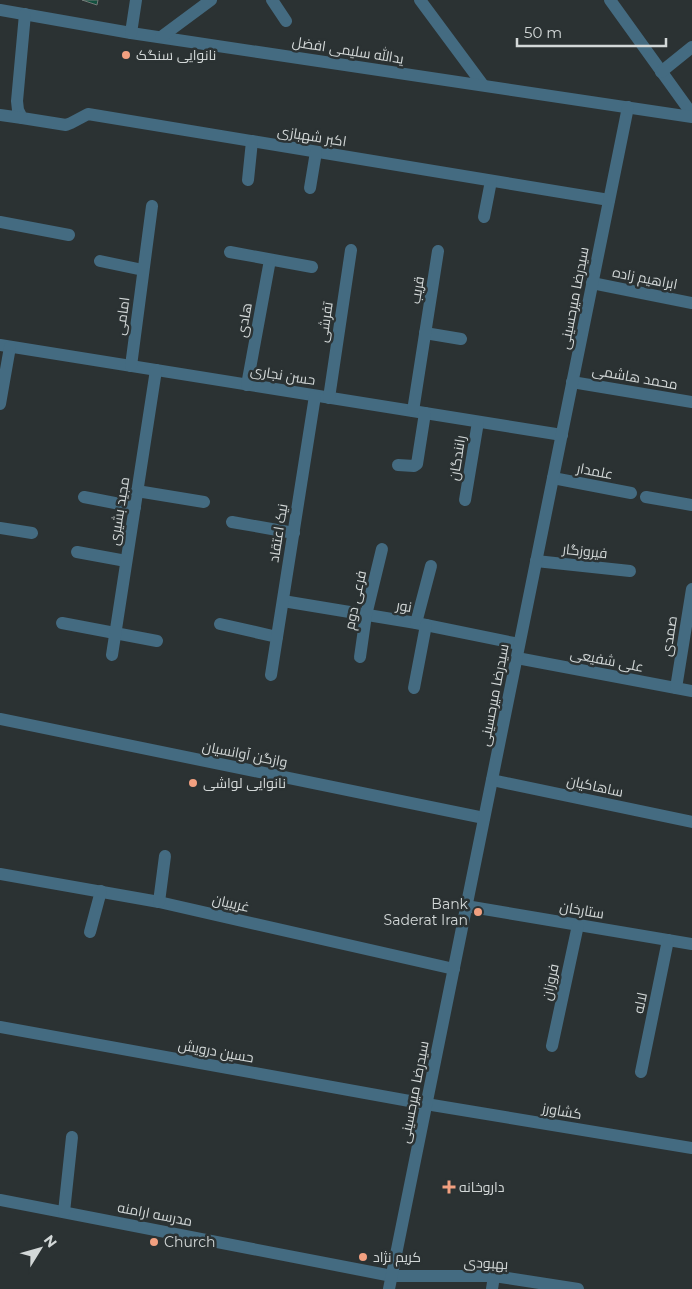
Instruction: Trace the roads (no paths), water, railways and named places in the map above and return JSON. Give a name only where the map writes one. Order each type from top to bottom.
[{"type":"street","points":[[130,32],[136,0]]},
{"type":"street","points":[[161,37],[211,0]]},
{"type":"street","points":[[272,0],[286,21]]},
{"type":"street","points":[[420,0],[483,86]]},
{"type":"street","points":[[610,0],[692,116]]},
{"type":"street","name":"یدالله سلیمی افضل","points":[[0,10],[161,37],[692,116]]},
{"type":"street","points":[[20,114],[17,101],[25,14]]},
{"type":"street","points":[[661,72],[692,47]]},
{"type":"street","name":"سیدرضا میرحسینی","points":[[391,1283],[628,107]]},
{"type":"street","name":"اکبر شهبازی","points":[[0,114],[20,114],[66,125],[88,114],[609,200]]},
{"type":"street","points":[[248,180],[252,141]]},
{"type":"street","points":[[310,188],[316,152]]},
{"type":"street","points":[[484,217],[491,181]]},
{"type":"street","name":"امامی","points":[[130,366],[152,206]]},
{"type":"street","points":[[0,222],[70,234]]},
{"type":"street","name":"تفرشی","points":[[329,398],[351,250]]},
{"type":"street","name":"قریب","points":[[398,464],[414,466],[417,464],[425,333],[438,251]]},
{"type":"street","points":[[230,252],[312,267]]},
{"type":"street","name":"هادی","points":[[247,385],[270,260]]},
{"type":"street","points":[[100,262],[143,270]]},
{"type":"street","name":"ابراهیم زاده","points":[[592,283],[692,303]]},
{"type":"street","points":[[425,333],[461,339]]},
{"type":"street","points":[[0,404],[5,346]]},
{"type":"street","name":"حسن نجاری","points":[[5,346],[562,435]]},
{"type":"street","name":"مجید بشیری","points":[[112,655],[156,370]]},
{"type":"street","name":"محمد هاشمی","points":[[572,382],[692,402]]},
{"type":"street","name":"نیک اعتقاد","points":[[271,675],[315,396]]},
{"type":"street","name":"رانندگان","points":[[465,500],[478,422]]},
{"type":"street","name":"علمدار","points":[[553,478],[631,493]]},
{"type":"street","points":[[137,491],[204,502]]},
{"type":"street","points":[[84,497],[134,507]]},
{"type":"street","points":[[646,497],[692,505]]},
{"type":"street","points":[[232,522],[294,533]]},
{"type":"street","points":[[0,528],[32,533]]},
{"type":"street","name":"فرعی دوم","points":[[360,657],[366,615],[382,549]]},
{"type":"street","points":[[77,552],[126,561]]},
{"type":"street","name":"فیروزگار","points":[[536,561],[630,571]]},
{"type":"street","points":[[414,688],[421,624],[431,566]]},
{"type":"street","name":"صمدی","points":[[676,688],[691,605],[692,589]]},
{"type":"street","name":"نور","points":[[283,601],[421,624],[520,644]]},
{"type":"street","points":[[62,623],[157,642]]},
{"type":"street","points":[[220,624],[277,637]]},
{"type":"street","name":"علی شفیعی","points":[[516,658],[692,691]]},
{"type":"street","name":"وازگن آوانسیان","points":[[0,719],[484,818]]},
{"type":"street","name":"ساهاکیان","points":[[492,780],[692,822]]},
{"type":"street","points":[[159,902],[165,856]]},
{"type":"street","name":"غریبیان","points":[[0,874],[159,902],[454,969]]},
{"type":"street","points":[[90,932],[101,892]]},
{"type":"street","name":"ستارخان","points":[[466,906],[692,944]]},
{"type":"street","name":"فروزان","points":[[552,1046],[578,925]]},
{"type":"street","name":"لاله","points":[[641,1072],[668,940]]},
{"type":"street","name":"حسین درویش","points":[[0,1027],[426,1104]]},
{"type":"street","name":"کشاورز","points":[[426,1104],[692,1148]]},
{"type":"street","points":[[64,1212],[72,1137]]},
{"type":"street","name":"مدرسه ارامنه","points":[[0,1200],[64,1212],[391,1283]]},
{"type":"street","points":[[492,1289],[494,1276]]},
{"type":"street","name":"بهبودی","points":[[391,1283],[494,1276],[555,1287],[578,1289]]},
{"type":"place","name":"نانوایی سنگک","points":[[126,55]]},
{"type":"place","name":"نانوایی لواشی","points":[[193,783]]},
{"type":"place","name":"Bank Saderat Iran","points":[[478,912]]},
{"type":"place","name":"داروخانه","points":[[449,1187]]},
{"type":"place","name":"Church","points":[[154,1242]]},
{"type":"place","name":"کریم نژاد","points":[[363,1257]]}]
